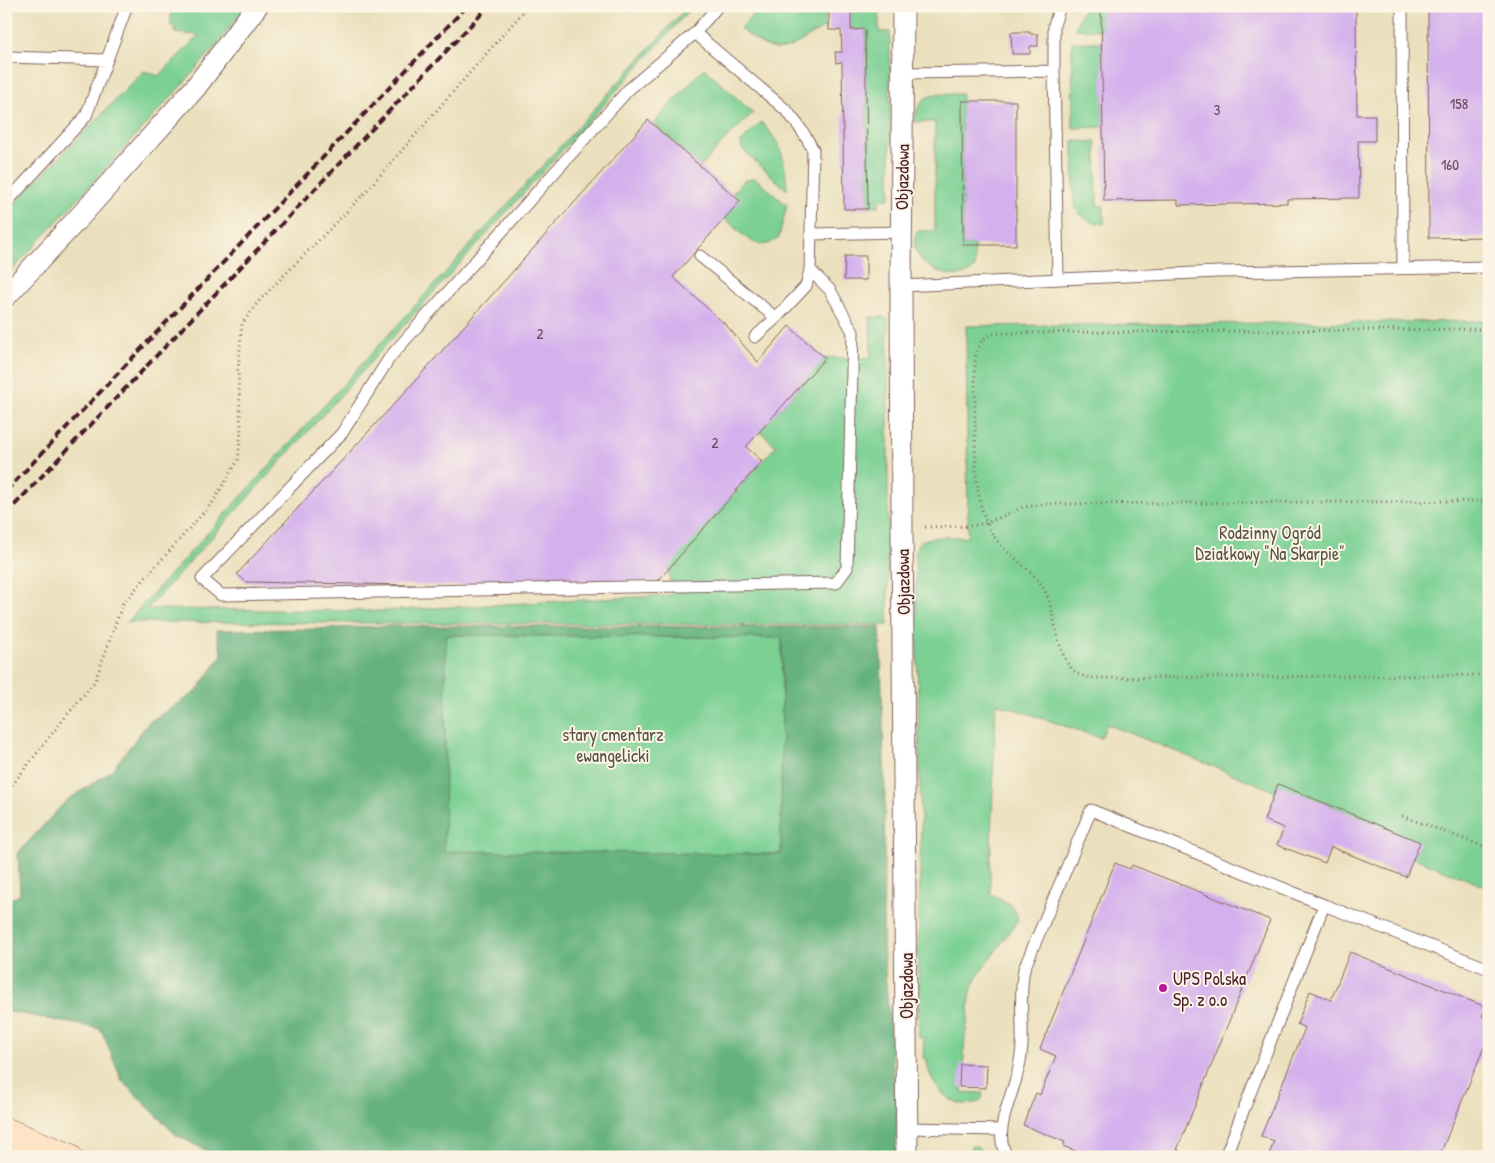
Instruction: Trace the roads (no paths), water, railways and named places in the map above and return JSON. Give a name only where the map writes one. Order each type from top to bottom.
[{"type":"main road","points":[[6,1132],[68,1157]]},
{"type":"street","points":[[6,296],[195,88],[257,6]]},
{"type":"street","name":"Objazdowa","points":[[903,6],[901,286],[907,1157]]},
{"type":"lane","points":[[6,203],[86,116],[126,6]]},
{"type":"lane","points":[[718,6],[695,32],[628,90],[390,357],[342,433],[202,579],[221,595],[836,583],[847,568],[853,332],[830,290],[810,270]]},
{"type":"lane","points":[[1058,279],[1054,25],[1060,6]]},
{"type":"lane","points":[[1402,6],[1403,268]]},
{"type":"lane","points":[[695,32],[786,110],[797,122],[813,150],[810,270],[806,286],[756,337]]},
{"type":"lane","points":[[6,57],[107,60]]},
{"type":"lane","points":[[903,73],[1054,71]]},
{"type":"lane","points":[[811,234],[902,232]]},
{"type":"lane","points":[[700,256],[776,318]]},
{"type":"lane","points":[[901,286],[1218,272],[1489,267]]},
{"type":"lane","points":[[1008,1157],[1004,1151],[1001,1130],[1022,1048],[1022,980],[1024,969],[1091,810],[1324,905],[1489,969]]},
{"type":"lane","points":[[1225,1157],[1324,905]]},
{"type":"lane","points":[[907,1128],[1001,1130]]},
{"type":"lane","points":[[1487,1157],[1489,1153]]},
{"type":"railway","points":[[6,491],[467,6]]},
{"type":"railway","points":[[6,514],[489,6]]},
{"type":"place","name":"UPS Polska Sp. z o.o","points":[[1163,988]]},
{"type":"park label","name":"Rodzinny Ogród Działkowy \"Na Skarpie\"","points":[[1270,542]]},
{"type":"park label","name":"stary cmentarz ewangelicki","points":[[613,744]]}]
